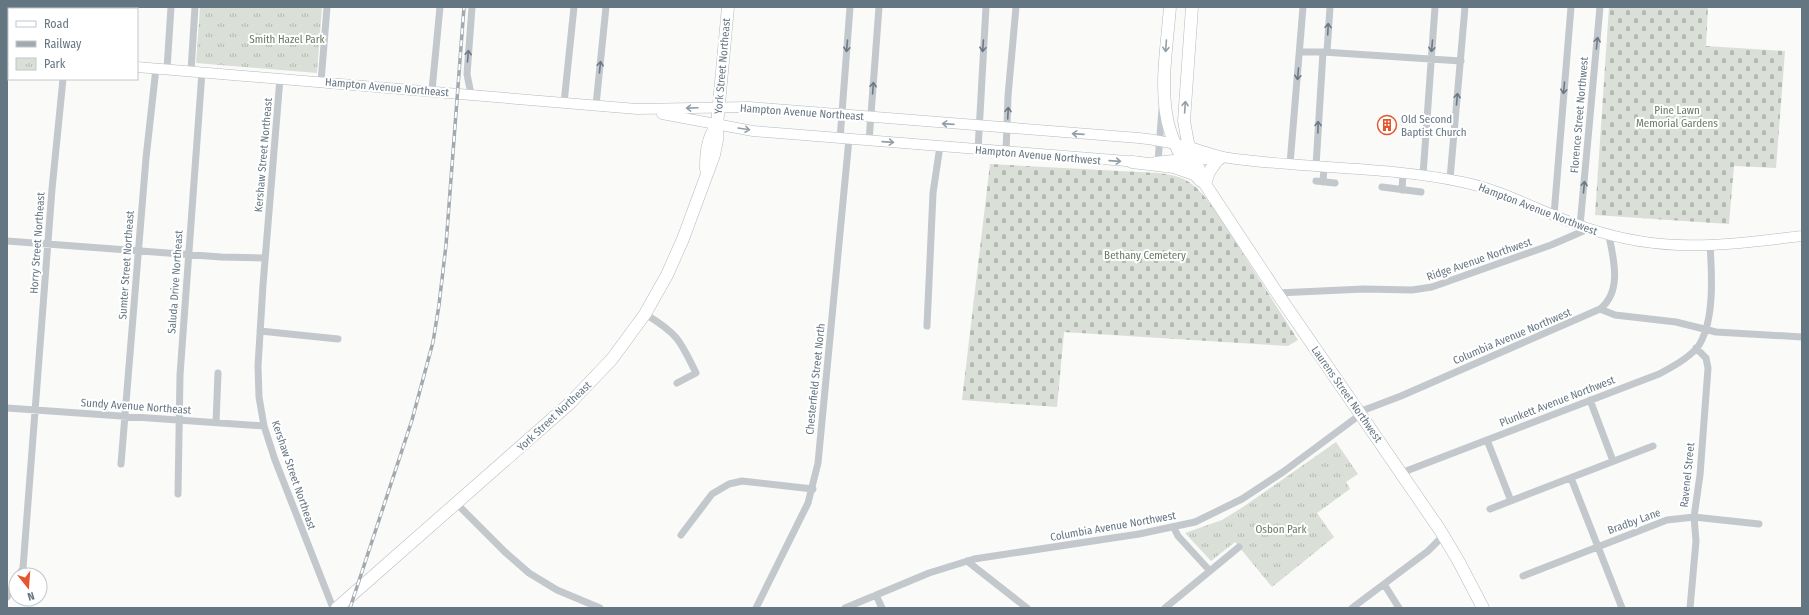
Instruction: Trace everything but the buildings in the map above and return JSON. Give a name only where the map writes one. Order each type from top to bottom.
[{"type":"main road","name":"York Street Northeast","points":[[337,608],[457,504],[584,390],[612,359],[645,314],[673,262],[706,174],[706,153],[709,138],[717,125],[728,7]]},
{"type":"main road","name":"Laurens Street Northwest","points":[[1170,7],[1164,97],[1168,126],[1174,144],[1188,159],[1277,293],[1443,536],[1459,562],[1482,608]]},
{"type":"main road","name":"Laurens Street Northwest","points":[[1192,7],[1185,126],[1190,147],[1188,159],[1194,174],[1205,184]]},
{"type":"main road","points":[[1168,126],[1175,129],[1185,126]]},
{"type":"main road","points":[[1205,184],[1209,172],[1222,158]]},
{"type":"main road","points":[[1132,162],[1174,167],[1194,174]]},
{"type":"street","points":[[167,69],[171,7]]},
{"type":"street","points":[[196,7],[196,72]]},
{"type":"street","points":[[321,82],[327,7]]},
{"type":"street","points":[[432,90],[440,7]]},
{"type":"street","points":[[471,94],[467,74],[472,7]]},
{"type":"street","points":[[564,103],[574,7]]},
{"type":"street","points":[[596,105],[606,7]]},
{"type":"street","name":"Chesterfield Street North","points":[[756,608],[801,520],[813,489],[819,455],[845,139],[842,115],[850,7]]},
{"type":"street","points":[[869,141],[879,7]]},
{"type":"street","points":[[978,150],[986,7]]},
{"type":"street","points":[[1006,152],[1016,7]]},
{"type":"street","points":[[1290,164],[1303,7]]},
{"type":"street","points":[[1323,182],[1320,166],[1325,52],[1330,7]]},
{"type":"street","points":[[1423,175],[1434,7]]},
{"type":"street","points":[[1450,179],[1465,7]]},
{"type":"street","name":"Florence Street Northwest","points":[[1554,214],[1571,7]]},
{"type":"street","name":"Florence Street Northwest","points":[[1584,227],[1600,7]]},
{"type":"street","points":[[1300,52],[1325,52],[1461,61]]},
{"type":"street","name":"Hampton Avenue Northeast","points":[[138,67],[432,90],[636,109],[753,131],[845,139]]},
{"type":"street","name":"Sumter Street Northeast","points":[[121,464],[150,112],[156,68]]},
{"type":"street","name":"Saluda Drive Northeast","points":[[178,494],[178,420],[188,254],[196,72]]},
{"type":"street","name":"Kershaw Street Northeast","points":[[280,78],[264,272],[258,382],[264,426],[275,460],[333,608]]},
{"type":"street","name":"Horry Street Northeast","points":[[22,567],[63,80]]},
{"type":"street","name":"Laurens Street Northwest","points":[[1158,162],[1164,97]]},
{"type":"street","name":"Hampton Avenue Northeast","points":[[636,109],[749,107],[871,118]]},
{"type":"street","name":"Hampton Avenue Northwest","points":[[871,118],[1159,141],[1190,147],[1222,158]]},
{"type":"street","name":"Hampton Avenue Northwest","points":[[845,139],[1132,162],[1222,158],[1423,175],[1450,179],[1486,188],[1526,202],[1609,236],[1663,245],[1710,245],[1802,236]]},
{"type":"street","points":[[927,326],[933,193],[940,146]]},
{"type":"street","points":[[1402,190],[1403,173]]},
{"type":"street","points":[[1316,181],[1336,183]]},
{"type":"street","points":[[1382,187],[1421,192]]},
{"type":"street","name":"Ridge Avenue Northwest","points":[[1277,293],[1364,289],[1412,290],[1432,287],[1551,245],[1584,227]]},
{"type":"street","points":[[1609,236],[1613,259],[1614,288],[1608,302],[1600,310],[1615,315],[1676,322],[1706,330],[1802,337]]},
{"type":"street","points":[[7,241],[138,251],[266,258]]},
{"type":"street","points":[[1706,330],[1710,304],[1710,245]]},
{"type":"street","name":"Columbia Avenue Northwest","points":[[845,608],[929,573],[967,561],[1174,528],[1203,519],[1242,499],[1283,472],[1360,413],[1600,310]]},
{"type":"street","points":[[645,314],[666,327],[677,337],[682,343],[696,373],[677,383]]},
{"type":"street","name":"Plunkett Avenue Northwest","points":[[1401,473],[1668,369],[1685,358],[1696,348],[1706,330]]},
{"type":"street","points":[[260,331],[338,339]]},
{"type":"street","name":"Ravenel Street","points":[[1690,608],[1696,541],[1694,517],[1700,475],[1708,368],[1706,358],[1696,348]]},
{"type":"street","points":[[216,423],[218,373]]},
{"type":"street","points":[[1590,400],[1613,461]]},
{"type":"street","name":"Sundy Avenue Northeast","points":[[7,408],[264,426]]},
{"type":"street","points":[[1487,440],[1511,501]]},
{"type":"street","points":[[1490,509],[1652,446]]},
{"type":"street","points":[[1571,478],[1622,608]]},
{"type":"street","points":[[681,535],[712,494],[729,484],[742,481],[813,489]]},
{"type":"street","points":[[457,504],[505,552],[529,573],[557,590],[600,608]]},
{"type":"street","name":"Bradby Lane","points":[[1523,576],[1659,522],[1694,517],[1759,524]]},
{"type":"street","points":[[1174,528],[1178,536],[1210,571]]},
{"type":"street","points":[[1352,608],[1428,551],[1443,536]]},
{"type":"street","points":[[1165,608],[1239,547]]},
{"type":"street","points":[[967,561],[1027,608]]},
{"type":"street","points":[[1384,584],[1399,608]]},
{"type":"street","points":[[876,595],[882,608]]},
{"type":"green space","name":"Smith Hazel Park","points":[[200,7],[322,7],[317,73],[196,63]]},
{"type":"green space","name":"Pine Lawn Memorial Gardens","points":[[1609,7],[1708,7],[1706,46],[1785,51],[1776,168],[1734,166],[1729,224],[1595,215]]},
{"type":"green space","name":"Bethany Cemetery","points":[[990,164],[1158,173],[1169,174],[1185,180],[1203,195],[1215,210],[1298,340],[1288,346],[1064,332],[1057,407],[962,400]]},
{"type":"green space","name":"Osbon Park","points":[[1336,442],[1358,474],[1346,482],[1350,489],[1317,513],[1334,537],[1272,587],[1235,542],[1211,561],[1185,533],[1222,520]]},
{"type":"railway","points":[[350,608],[412,420],[433,342],[446,245],[464,7]]},
{"type":"place","name":"Old Second Baptist Church","points":[[1387,125]]}]
